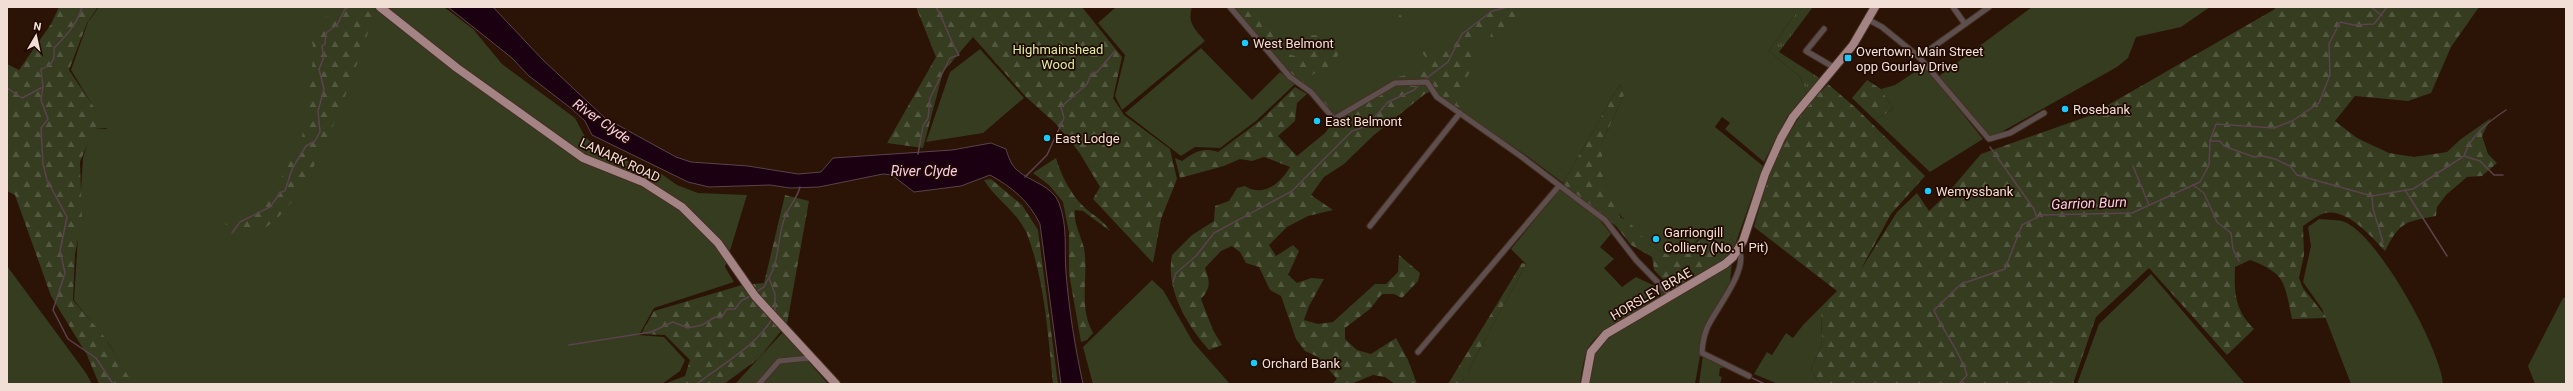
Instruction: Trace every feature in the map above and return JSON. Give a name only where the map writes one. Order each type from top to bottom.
[{"type":"main road","name":"LANARK ROAD","points":[[380,7],[457,68],[583,158],[643,182],[682,207],[718,243],[755,296],[810,358],[836,384]]},
{"type":"main road","name":"HORSLEY BRAE","points":[[1585,384],[1588,362],[1596,344],[1618,326],[1725,264],[1738,250],[1749,225],[1767,167],[1781,138],[1793,117],[1835,68],[1869,20],[1875,7]]},
{"type":"street","points":[[1230,7],[1290,77],[1311,92],[1334,119],[1395,83],[1427,82],[1437,97],[1522,157],[1605,220],[1636,260],[1671,296]]},
{"type":"street","points":[[1953,7],[1965,24]]},
{"type":"street","points":[[1919,57],[1989,7]]},
{"type":"street","points":[[1869,20],[1882,27],[1919,57],[1989,139],[2010,133],[2044,113]]},
{"type":"street","points":[[1824,28],[1806,51],[1835,68]]},
{"type":"street","points":[[1370,226],[1460,113]]},
{"type":"street","points":[[1418,352],[1559,186]]},
{"type":"street","points":[[1738,250],[1740,256],[1733,284],[1707,328],[1702,353],[1749,376]]},
{"type":"street","points":[[759,384],[774,363],[779,361],[810,358]]},
{"type":"green space","points":[[59,7],[98,7],[87,23],[69,70],[108,128],[94,129],[80,162],[82,220],[75,254],[73,300],[103,335],[133,384],[99,384],[87,355],[51,296],[15,195],[7,191],[7,64],[19,70],[51,24]]},
{"type":"green space","points":[[99,7],[444,7],[473,29],[502,64],[575,118],[585,137],[595,145],[642,168],[656,170],[677,185],[698,193],[747,195],[725,267],[734,282],[654,308],[639,335],[664,337],[685,360],[680,371],[662,384],[131,384],[109,344],[74,300],[83,158],[92,129],[107,129],[71,70],[88,22]]},
{"type":"green space","points":[[338,7],[377,7],[344,100],[328,138],[310,173],[290,204],[269,225],[247,234],[239,232],[225,224],[260,206],[277,192],[285,168],[302,138],[314,52],[311,37],[320,22]]},
{"type":"green space","name":"Highmainshead Wood","points":[[916,7],[1082,7],[1122,57],[1113,98],[1124,115],[1170,149],[1177,179],[1161,219],[1153,263],[1093,199],[1100,187],[1079,152],[1055,123],[1026,97],[973,37],[943,72],[923,148],[887,143],[936,57]]},
{"type":"green space","points":[[1116,7],[1192,7],[1191,22],[1205,41],[1122,110],[1115,96],[1125,55],[1098,23]]},
{"type":"green space","points":[[1230,7],[1796,7],[1796,13],[1769,51],[1800,77],[1807,95],[1787,117],[1764,162],[1725,129],[1730,123],[1722,117],[1715,127],[1763,166],[1735,245],[1728,234],[1709,231],[1680,254],[1668,255],[1651,246],[1616,211],[1602,173],[1602,142],[1624,95],[1620,84],[1563,183],[1527,156],[1437,97],[1427,82],[1334,119],[1285,71]]},
{"type":"green space","points":[[1233,7],[1250,7],[1289,54],[1295,56],[1299,55],[1307,36],[1315,35],[1340,41],[1341,51],[1329,67],[1309,76],[1335,109],[1334,114],[1309,86],[1294,76]]},
{"type":"green space","points":[[1390,7],[1394,7],[1428,50],[1437,55],[1454,31],[1487,9],[1493,7],[1524,7],[1518,8],[1513,23],[1488,49],[1492,29],[1480,34],[1472,43],[1475,54],[1482,52],[1456,95],[1457,104],[1462,109],[1451,104],[1436,89],[1425,94],[1374,135],[1344,164],[1324,177],[1311,195],[1333,210],[1308,216],[1287,227],[1269,245],[1276,256],[1293,245],[1299,251],[1288,275],[1297,283],[1311,278],[1324,279],[1309,306],[1304,320],[1318,324],[1333,322],[1375,284],[1386,284],[1398,272],[1399,255],[1420,273],[1418,281],[1402,298],[1394,294],[1382,294],[1370,309],[1345,328],[1345,339],[1357,350],[1371,354],[1396,338],[1408,360],[1417,384],[1395,384],[1385,377],[1373,375],[1351,384],[1332,384],[1337,379],[1318,357],[1305,351],[1296,339],[1281,296],[1270,290],[1259,267],[1246,263],[1240,252],[1232,246],[1221,251],[1205,268],[1209,284],[1207,291],[1201,299],[1213,330],[1222,345],[1209,350],[1193,329],[1180,306],[1172,281],[1172,255],[1192,235],[1214,221],[1215,206],[1229,201],[1237,188],[1245,186],[1258,190],[1271,187],[1282,178],[1290,167],[1264,157],[1252,161],[1240,159],[1224,166],[1180,178],[1175,158],[1182,161],[1203,150],[1218,152],[1261,120],[1295,87],[1307,94],[1297,103],[1295,121],[1278,136],[1297,156],[1325,133],[1342,111],[1397,77],[1416,73],[1426,65],[1426,58]]},
{"type":"green space","points":[[1796,7],[1813,7],[1779,52],[1821,79],[1807,95],[1800,77],[1769,51],[1796,13]]},
{"type":"green space","points":[[2032,7],[2210,7],[2181,27],[2136,37],[2128,58],[2117,67],[1996,135],[1988,135],[1939,76]]},
{"type":"green space","points":[[2274,7],[2479,7],[2451,47],[2431,93],[2408,101],[2355,96],[2335,121],[2357,138],[2389,153],[2414,157],[2447,152],[2461,139],[2491,118],[2482,136],[2488,154],[2497,163],[2482,176],[2467,177],[2446,195],[2437,207],[2436,216],[2417,220],[2404,225],[2395,234],[2385,251],[2358,225],[2342,215],[2325,213],[2303,226],[2304,255],[2299,278],[2303,288],[2327,318],[2292,319],[2282,281],[2271,270],[2250,260],[2235,267],[2235,285],[2239,308],[2254,329],[2227,355],[2149,268],[2096,317],[2073,384],[1819,384],[1811,369],[1822,345],[1821,307],[1837,291],[1754,227],[1766,186],[1780,150],[1800,117],[1828,84],[1856,108],[1925,176],[1891,214],[1860,271],[1897,212],[1917,193],[1929,211],[1946,195],[1981,154],[2089,116],[2275,9]]},
{"type":"green space","points":[[1201,48],[1252,100],[1280,72],[1295,84],[1256,121],[1220,148],[1195,147],[1181,156],[1125,113]]},
{"type":"green space","points":[[980,49],[1024,98],[983,133],[926,142],[950,72]]},
{"type":"green space","points":[[1924,66],[1983,139],[1930,172],[1875,120],[1893,109],[1881,89],[1895,85]]},
{"type":"green space","points":[[1867,80],[1881,89],[1893,109],[1875,120],[1852,98]]},
{"type":"green space","points":[[1620,84],[1624,95],[1602,142],[1602,173],[1620,217],[1629,222],[1651,246],[1668,255],[1680,254],[1717,227],[1728,234],[1735,245],[1724,259],[1716,265],[1673,290],[1654,270],[1652,257],[1631,245],[1616,226],[1569,191],[1563,183]]},
{"type":"green space","points":[[1056,158],[1060,171],[1070,190],[1083,206],[1105,224],[1110,231],[1083,211],[1075,210],[1075,219],[1084,248],[1086,312],[1093,333],[1087,340],[1081,342],[1069,273],[1069,233],[1063,202],[1049,185],[1033,173]]},
{"type":"green space","points":[[991,179],[1022,205],[1038,230],[1058,384],[1053,384],[1045,308],[1033,252],[1023,226],[1012,212],[994,194],[984,180]]},
{"type":"green space","points":[[1560,189],[1599,219],[1611,234],[1600,247],[1614,259],[1604,268],[1622,287],[1636,277],[1657,287],[1665,295],[1613,325],[1595,339],[1590,345],[1586,354],[1580,384],[1461,384],[1526,264],[1511,249]]},
{"type":"green space","points":[[785,195],[809,201],[787,324],[758,359],[724,384],[664,384],[685,376],[690,360],[665,335],[641,334],[654,311],[742,285],[764,283]]},
{"type":"green space","points":[[2319,219],[2337,220],[2347,223],[2360,233],[2376,250],[2406,296],[2420,321],[2439,367],[2443,384],[2351,384],[2322,309],[2303,282],[2311,246],[2308,227]]},
{"type":"green space","points":[[1522,263],[1526,264],[1461,384],[1448,384]]},
{"type":"green space","points":[[1732,263],[1730,282],[1705,328],[1695,384],[1588,384],[1594,354],[1605,340]]},
{"type":"green space","points":[[7,266],[86,373],[92,384],[7,384]]},
{"type":"green space","points":[[2151,274],[2245,384],[2077,384],[2099,324]]},
{"type":"green space","points":[[1152,280],[1163,290],[1193,342],[1230,384],[1093,384],[1083,347]]},
{"type":"green space","points":[[2566,297],[2566,384],[2535,384],[2528,366],[2563,298]]},
{"type":"green space","points":[[1821,307],[1822,345],[1811,369],[1819,384],[1778,384],[1754,374],[1767,352],[1772,355],[1786,333],[1793,338],[1803,325]]},
{"type":"green space","points":[[783,332],[828,384],[735,384]]},
{"type":"green space","points":[[1703,355],[1726,367],[1720,368],[1719,376],[1722,377],[1720,384],[1699,384]]},
{"type":"water","name":"River Clyde","points":[[448,7],[493,7],[543,60],[605,118],[676,157],[691,162],[748,166],[798,174],[821,172],[833,158],[952,150],[991,143],[1006,149],[1013,166],[1022,174],[1051,192],[1056,197],[1062,212],[1065,229],[1066,273],[1071,315],[1083,384],[1061,384],[1040,224],[1031,208],[1019,195],[990,175],[961,186],[914,192],[892,175],[883,174],[819,187],[790,188],[770,185],[709,187],[688,182],[592,135],[585,121],[572,109],[529,76],[512,58]]},
{"type":"waterway","points":[[7,88],[22,98],[43,87],[41,69],[51,64],[54,56],[54,48],[74,24],[82,7]]},
{"type":"waterway","points":[[232,233],[240,222],[270,207],[281,192],[285,191],[292,169],[306,146],[315,141],[320,132],[318,111],[324,89],[319,69],[324,57],[322,46],[325,44],[326,33],[337,25],[345,9],[349,7]]},
{"type":"waterway","points":[[918,154],[923,126],[928,118],[930,98],[950,58],[959,55],[936,7]]},
{"type":"waterway","points":[[1424,80],[1448,62],[1462,34],[1492,11],[1508,7]]},
{"type":"waterway","points":[[2371,7],[2382,16]]},
{"type":"waterway","name":"Garrion Burn","points":[[1959,384],[1967,375],[1964,366],[1934,310],[1961,284],[2005,269],[2022,225],[2042,215],[2132,213],[2200,182],[2209,165],[2210,141],[2216,124],[2274,128],[2292,121],[2319,103],[2330,75],[2329,44],[2340,22],[2354,25],[2374,24],[2387,7]]},
{"type":"waterway","points":[[1025,177],[1047,155],[1064,118],[1061,107],[1087,84],[1091,74],[1097,72],[1115,51]]},
{"type":"waterway","points":[[1173,282],[1176,273],[1196,256],[1214,233],[1292,191],[1352,131],[1367,126],[1388,102],[1414,90],[1420,84]]},
{"type":"waterway","points":[[43,87],[41,100],[48,119],[41,128],[43,164],[47,180],[67,217],[60,251],[65,273],[53,310],[68,339],[96,358],[113,384]]},
{"type":"waterway","points":[[2210,141],[2220,141],[2224,146],[2254,157],[2263,156],[2275,159],[2290,166],[2297,175],[2372,196],[2413,189],[2464,156],[2467,148],[2476,135],[2487,124],[2506,110]]},
{"type":"waterway","points":[[1990,147],[2034,209],[2037,218]]},
{"type":"waterway","points":[[2464,156],[2480,161],[2494,175],[2503,175]]},
{"type":"waterway","points":[[2133,166],[2149,205]]},
{"type":"waterway","points":[[2193,185],[2204,193],[2217,222],[2231,233],[2233,249],[2239,261]]},
{"type":"waterway","points":[[775,314],[775,294],[769,278],[773,271],[777,256],[782,225],[800,187]]},
{"type":"waterway","points":[[2405,190],[2447,256]]},
{"type":"waterway","points":[[2372,196],[2373,209],[2383,242]]},
{"type":"waterway","points":[[756,292],[764,287],[768,279]]},
{"type":"waterway","points":[[569,345],[651,332],[673,322],[688,328],[702,325],[715,317],[721,318],[727,309],[735,309],[741,301],[752,295]]},
{"type":"waterway","points":[[697,384],[747,347],[757,338],[772,319]]},
{"type":"waterway","points":[[1752,378],[1765,384]]},
{"type":"place","name":"West Belmont","points":[[1245,43]]},
{"type":"place","name":"Overtown, Main Street opp Gourlay Drive","points":[[1848,58]]},
{"type":"place","name":"Rosebank","points":[[2065,109]]},
{"type":"place","name":"East Belmont","points":[[1317,121]]},
{"type":"place","name":"East Lodge","points":[[1047,138]]},
{"type":"place","name":"Wemyssbank","points":[[1928,191]]},
{"type":"place","name":"Garriongill Colliery (No. 1 Pit)","points":[[1656,239]]},
{"type":"place","name":"Orchard Bank","points":[[1254,363]]}]
